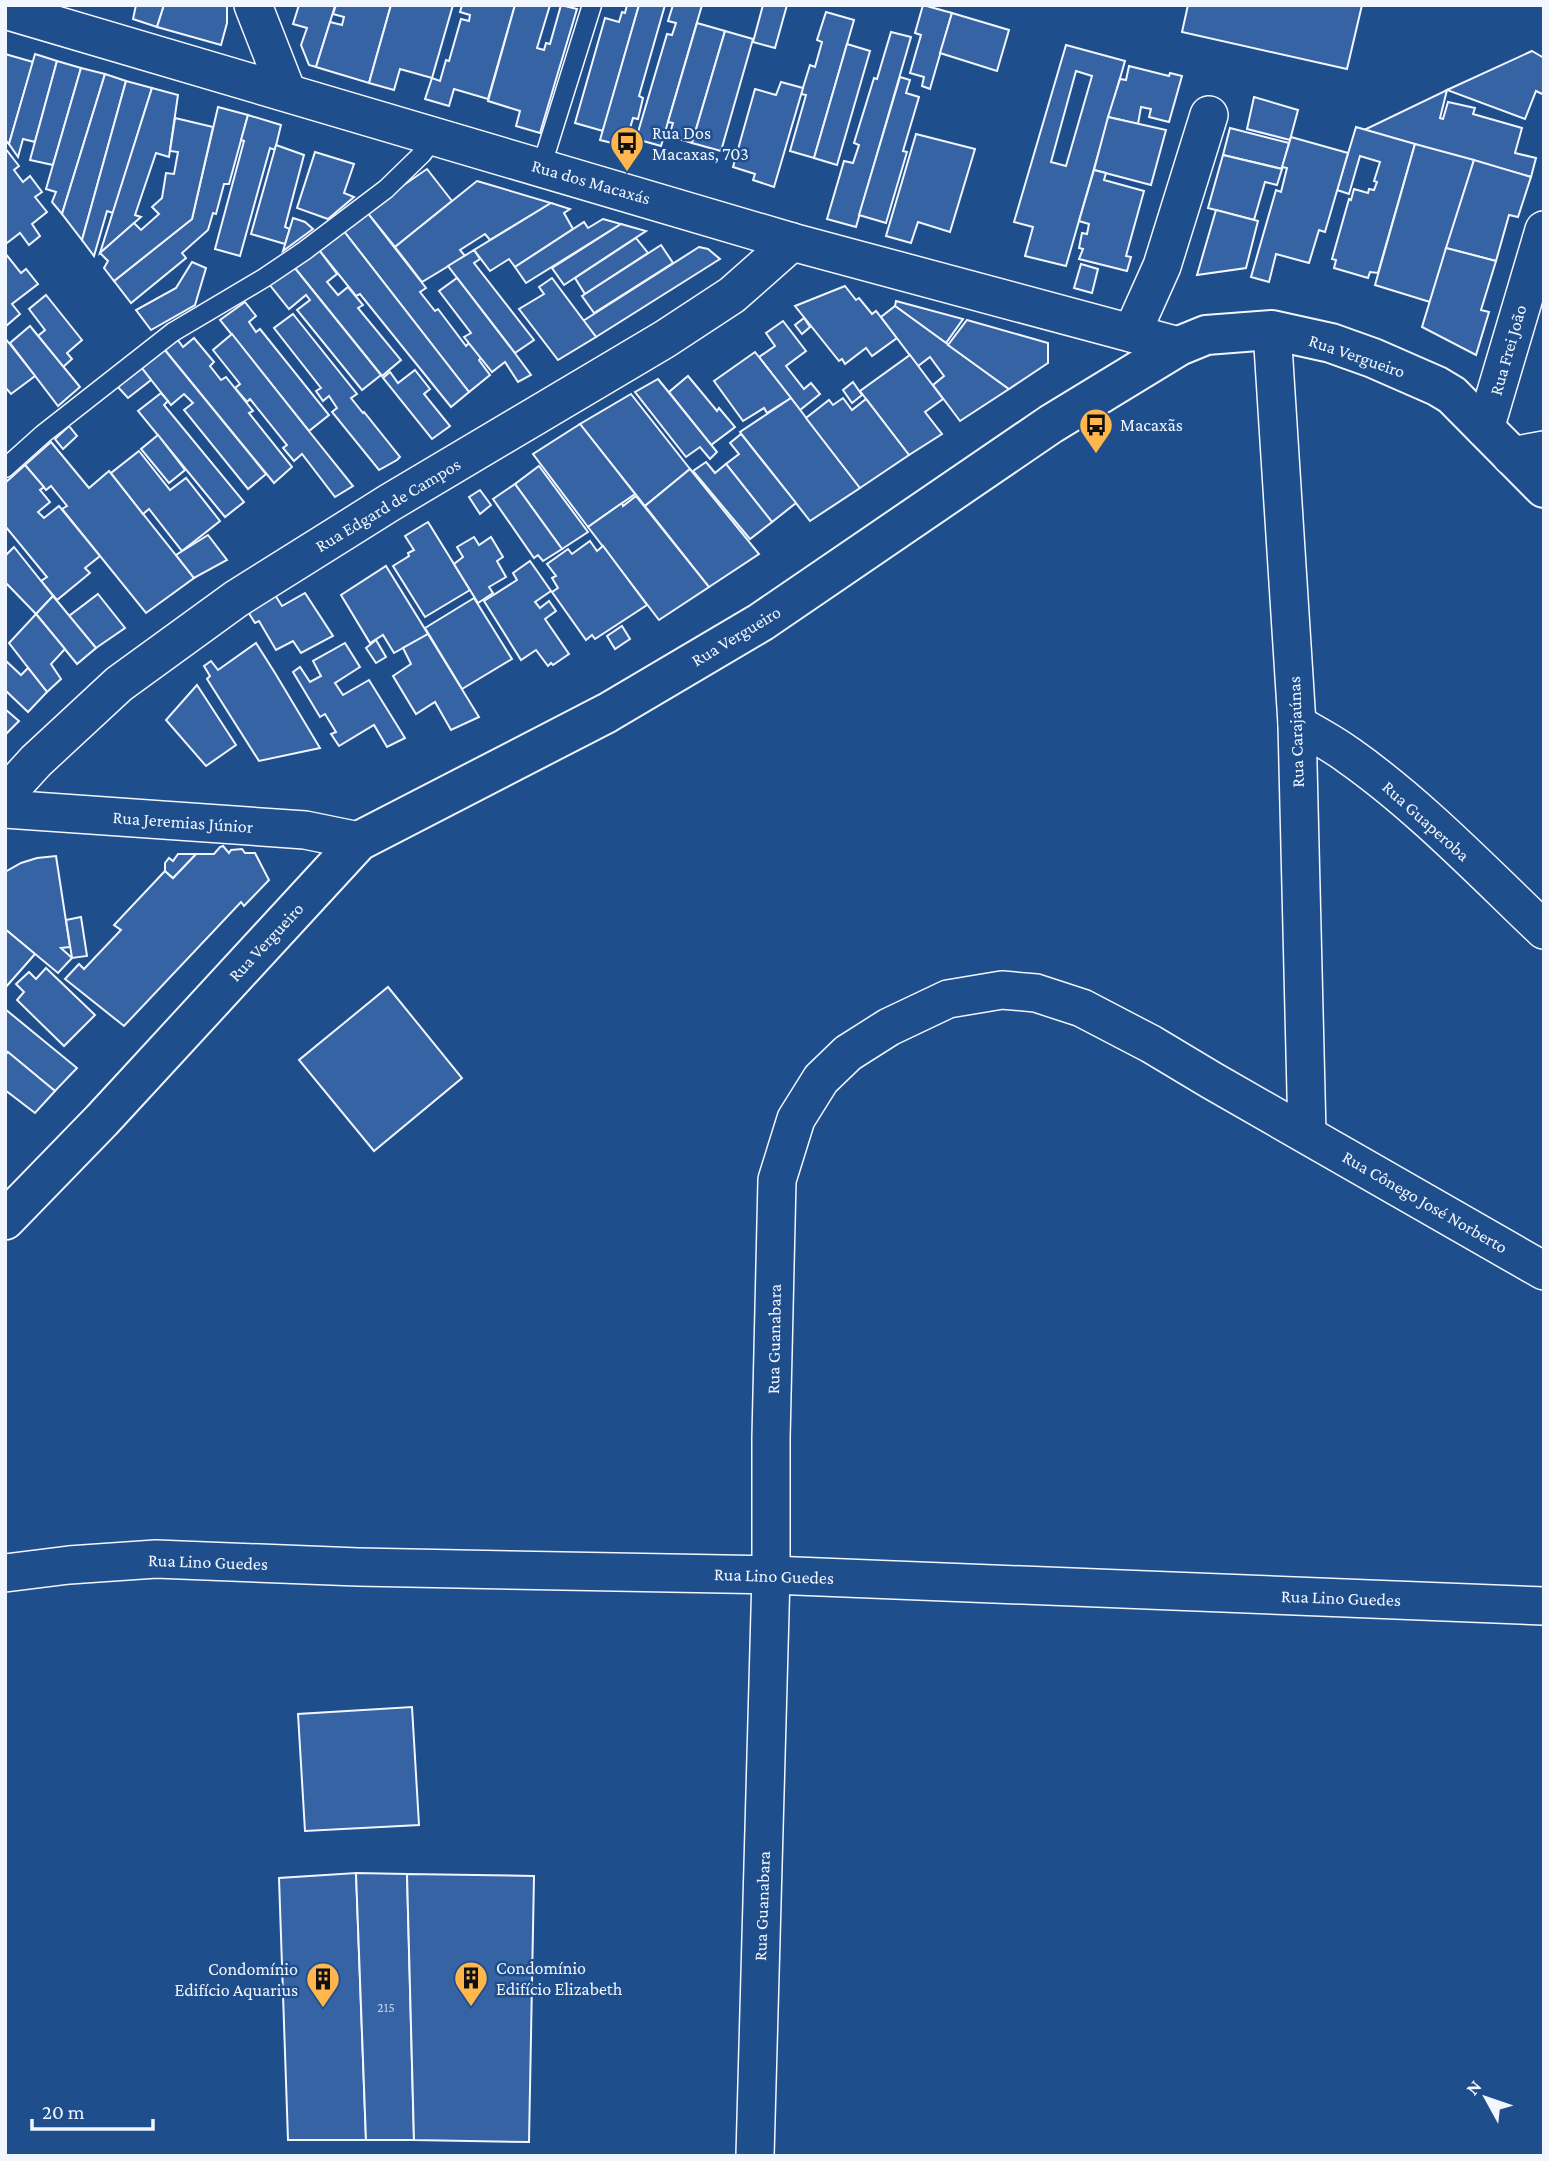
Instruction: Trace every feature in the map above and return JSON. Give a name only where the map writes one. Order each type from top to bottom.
[{"type":"main road","name":"Rua Vergueiro","points":[[5,1220],[102,1120],[359,841],[607,713],[761,622],[1051,424],[1178,346],[1206,335],[1272,330],[1331,343],[1373,358],[1452,395],[1485,429],[1527,453],[1544,488]]},
{"type":"street","points":[[253,5],[287,92]]},
{"type":"street","name":"Rua dos Macaxás","points":[[5,10],[792,242],[1178,346]]},
{"type":"street","points":[[1132,333],[1162,266],[1209,114]]},
{"type":"street","name":"Rua Frei João","points":[[1485,429],[1544,230]]},
{"type":"street","name":"Rua Edgard de Campos","points":[[5,795],[36,761],[119,684],[236,599],[389,503],[666,339],[732,295],[792,242]]},
{"type":"street","name":"Rua Carajaúnas","points":[[1272,330],[1297,724],[1307,1134]]},
{"type":"street","name":"Rua Guaperoba","points":[[1297,724],[1347,754],[1376,776],[1536,918]]},
{"type":"street","name":"Rua Jeremias Júnior","points":[[5,809],[305,830],[359,841]]},
{"type":"street","name":"Rua Guanabara","points":[[755,2156],[771,1575],[777,1180],[796,1119],[821,1079],[848,1053],[889,1027],[948,999],[1002,990],[1035,993],[1082,1008],[1151,1044],[1307,1134]]},
{"type":"street","name":"Rua Cônego José Norberto","points":[[1307,1134],[1544,1271]]},
{"type":"street","name":"Rua Lino Guedes","points":[[5,1573],[69,1564],[156,1559],[358,1567],[771,1575],[1544,1606]]},
{"type":"lane","points":[[541,168],[592,5]]},
{"type":"lane","points":[[5,468],[43,434],[173,332],[264,278],[386,189],[422,154],[435,136]]},
{"type":"building","points":[[136,5],[164,5],[157,27],[133,19]]},
{"type":"building","points":[[164,5],[227,5],[227,23],[221,45],[157,27]]},
{"type":"building","points":[[299,5],[335,6],[316,67],[309,65],[301,45],[307,28],[293,24]]},
{"type":"building","points":[[336,5],[391,5],[369,83],[316,67],[330,22],[342,25],[344,17],[333,14]]},
{"type":"building","points":[[391,5],[453,5],[432,78],[400,69],[394,90],[369,83]]},
{"type":"building","points":[[462,5],[515,5],[488,99],[454,89],[449,106],[425,99],[432,78],[440,81],[446,60],[449,61],[461,19],[469,21],[470,15],[460,12]]},
{"type":"building","points":[[515,5],[550,5],[537,48],[544,50],[546,43],[550,44],[561,5],[577,9],[540,133],[516,126],[520,111],[488,101]]},
{"type":"building","points":[[627,5],[639,5],[603,131],[575,123],[605,18],[619,22]]},
{"type":"building","points":[[639,5],[665,5],[639,96],[643,98],[638,119],[633,118],[626,142],[613,138],[612,143],[600,140]]},
{"type":"building","points":[[673,5],[702,5],[661,146],[636,139],[667,34],[672,35],[676,23],[668,21]]},
{"type":"building","points":[[763,5],[787,5],[775,48],[753,42]]},
{"type":"building","points":[[923,5],[952,13],[930,89],[922,86],[924,77],[910,73],[921,35],[915,33]]},
{"type":"building","points":[[1188,5],[1362,5],[1347,69],[1182,32]]},
{"type":"building","points":[[826,12],[854,20],[814,158],[790,151],[806,95],[801,94],[810,65],[815,67],[822,42],[817,40]]},
{"type":"building","points":[[952,13],[1009,30],[997,71],[940,53]]},
{"type":"building","points":[[697,23],[725,31],[692,143],[669,136],[673,123],[668,122]]},
{"type":"building","points":[[725,31],[753,39],[721,151],[692,143]]},
{"type":"building","points":[[891,32],[911,37],[856,227],[827,219],[844,161],[853,163],[859,145],[854,143]]},
{"type":"building","points":[[847,44],[870,51],[837,165],[814,158]]},
{"type":"building","points":[[1066,45],[1125,61],[1066,266],[1025,256],[1033,227],[1014,222]],"holes":[[[1076,71],[1092,76],[1066,166],[1051,162]]]},
{"type":"building","points":[[1532,51],[1544,58],[1544,95],[1536,91],[1525,119],[1447,90]]},
{"type":"building","points":[[5,54],[33,62],[9,144],[5,140]]},
{"type":"building","points":[[35,54],[57,61],[35,142],[23,139],[18,157],[9,144]]},
{"type":"building","points":[[57,61],[81,68],[53,165],[30,160]]},
{"type":"building","points":[[1129,66],[1169,76],[1170,73],[1182,76],[1169,122],[1149,117],[1151,109],[1141,107],[1138,124],[1108,117],[1120,79],[1126,80]]},
{"type":"building","points":[[81,68],[105,74],[62,214],[52,202],[56,192],[46,189]]},
{"type":"building","points":[[105,74],[126,81],[82,240],[62,214]]},
{"type":"building","points":[[900,77],[910,80],[906,93],[919,97],[903,151],[907,152],[886,223],[859,215]]},
{"type":"building","points":[[126,81],[152,88],[113,213],[107,211],[94,256],[82,240]]},
{"type":"building","points":[[781,82],[803,88],[774,187],[753,180],[755,174],[733,167],[755,89],[776,95]]},
{"type":"building","points":[[152,88],[178,95],[169,157],[156,153],[135,215],[141,217],[100,253]]},
{"type":"building","points":[[1447,90],[1440,118],[1443,119],[1448,102],[1475,108],[1473,114],[1522,128],[1515,153],[1536,158],[1531,177],[1364,130]]},
{"type":"building","points":[[1254,97],[1298,110],[1290,140],[1247,129]]},
{"type":"building","points":[[218,107],[248,115],[229,184],[224,184],[216,214],[213,213],[208,230],[182,253],[186,258],[131,303],[114,281],[192,219]]},
{"type":"building","points":[[248,115],[281,125],[275,150],[270,148],[240,256],[215,249],[244,141],[241,140]]},
{"type":"building","points":[[1108,117],[1166,130],[1151,185],[1094,170]]},
{"type":"building","points":[[175,118],[213,127],[192,219],[114,281],[104,268],[108,261],[100,253],[134,223],[141,230],[159,214],[152,207],[162,198],[166,173],[174,174],[178,152],[170,151]]},
{"type":"building","points":[[1356,127],[1415,144],[1378,273],[1370,272],[1368,278],[1334,268],[1336,260],[1332,259],[1354,189],[1368,193],[1369,189],[1374,190],[1377,182],[1374,181],[1380,162],[1360,156],[1349,194],[1337,190]]},
{"type":"building","points":[[1230,128],[1289,143],[1282,169],[1223,155]]},
{"type":"building","points":[[916,134],[975,149],[950,232],[918,222],[911,243],[886,236]]},
{"type":"building","points":[[1291,137],[1348,153],[1325,232],[1319,230],[1309,263],[1276,254],[1269,282],[1251,277],[1276,190],[1281,192],[1287,168],[1282,167]]},
{"type":"building","points":[[1415,144],[1474,160],[1430,302],[1375,285]]},
{"type":"building","points":[[276,145],[304,155],[285,227],[290,229],[285,244],[251,234]]},
{"type":"building","points":[[5,148],[19,166],[14,170],[23,182],[30,176],[42,192],[35,197],[47,212],[32,224],[40,236],[29,245],[20,233],[7,243],[5,241]]},
{"type":"building","points":[[315,152],[354,164],[344,193],[354,197],[328,219],[297,208]]},
{"type":"building","points":[[1223,155],[1282,169],[1277,185],[1265,182],[1254,220],[1208,208]]},
{"type":"building","points":[[1474,160],[1531,177],[1518,217],[1509,215],[1496,261],[1446,248]]},
{"type":"building","points":[[427,169],[452,201],[395,247],[366,211]]},
{"type":"building","points":[[1094,170],[1106,173],[1104,180],[1144,191],[1126,256],[1131,257],[1127,271],[1079,259],[1083,249],[1079,248],[1082,233],[1087,234],[1089,224],[1079,221]]},
{"type":"building","points":[[477,181],[551,203],[490,240],[485,234],[460,250],[465,256],[422,282],[395,247]]},
{"type":"building","points":[[551,203],[570,209],[564,213],[573,229],[515,267],[509,259],[490,271],[474,250]]},
{"type":"building","points":[[1216,210],[1258,221],[1246,268],[1197,275]]},
{"type":"building","points":[[366,211],[426,288],[420,292],[435,311],[438,309],[466,346],[469,343],[481,358],[479,360],[490,375],[469,392],[343,230]]},
{"type":"building","points":[[293,218],[305,222],[313,229],[283,251]]},
{"type":"building","points":[[603,219],[621,224],[526,283],[515,267],[584,222],[588,228]]},
{"type":"building","points":[[621,224],[646,231],[564,285],[552,268]]},
{"type":"building","points":[[343,230],[469,392],[451,407],[360,294],[356,296],[319,250]]},
{"type":"building","points":[[636,238],[648,253],[585,294],[575,278]]},
{"type":"building","points":[[661,245],[673,263],[594,313],[582,296]]},
{"type":"building","points":[[699,247],[708,249],[720,259],[596,337],[583,321]]},
{"type":"building","points":[[1446,248],[1496,261],[1481,310],[1489,312],[1476,355],[1422,327]]},
{"type":"building","points":[[319,250],[337,274],[327,282],[338,295],[348,287],[363,305],[358,308],[401,360],[382,376],[294,267]]},
{"type":"building","points":[[474,250],[480,259],[474,263],[534,340],[515,353],[448,266]]},
{"type":"building","points":[[5,253],[21,273],[26,269],[38,284],[12,304],[20,314],[6,326]]},
{"type":"building","points":[[192,262],[206,268],[195,305],[151,330],[136,310],[176,288]]},
{"type":"building","points":[[1081,264],[1098,269],[1092,293],[1074,288]]},
{"type":"building","points":[[294,267],[381,375],[362,390],[297,310],[310,300],[306,295],[289,309],[269,284]]},
{"type":"building","points":[[457,278],[531,375],[518,382],[505,362],[492,372],[464,337],[471,333],[439,291]]},
{"type":"building","points":[[552,278],[596,337],[558,360],[519,309],[544,294],[539,287]]},
{"type":"building","points":[[845,286],[872,314],[876,311],[897,338],[872,356],[866,348],[845,364],[842,359],[839,361],[795,306]]},
{"type":"building","points":[[46,295],[82,340],[67,353],[72,359],[63,367],[38,336],[45,330],[29,309]]},
{"type":"building","points":[[896,301],[963,319],[946,343],[895,306]]},
{"type":"building","points":[[245,302],[256,316],[249,322],[256,332],[260,329],[329,415],[309,431],[220,320]]},
{"type":"building","points":[[895,306],[1009,389],[960,421],[933,385],[944,376],[930,357],[918,366],[881,317]]},
{"type":"building","points":[[293,314],[357,394],[351,398],[400,457],[397,460],[379,470],[332,412],[337,408],[329,396],[323,401],[316,391],[321,388],[274,328]]},
{"type":"building","points":[[804,318],[810,327],[802,334],[795,325]]},
{"type":"building","points":[[967,320],[1048,343],[1048,363],[1009,389],[948,345]]},
{"type":"building","points":[[783,321],[806,351],[786,366],[804,389],[811,383],[820,394],[800,410],[759,357],[775,346],[766,333]]},
{"type":"building","points":[[30,326],[80,387],[58,406],[10,343]]},
{"type":"building","points":[[232,334],[353,486],[335,497],[302,454],[294,461],[283,448],[287,445],[250,399],[247,402],[235,388],[240,384],[213,350]]},
{"type":"building","points":[[5,338],[35,376],[11,394],[5,387]]},
{"type":"building","points":[[194,338],[214,362],[210,366],[221,380],[226,377],[253,411],[249,413],[292,467],[274,483],[164,349],[177,339],[183,347]]},
{"type":"building","points":[[164,349],[266,474],[248,489],[184,410],[193,403],[184,394],[171,405],[141,367]]},
{"type":"building","points":[[755,352],[791,398],[767,413],[764,408],[743,421],[714,381]]},
{"type":"building","points":[[910,355],[943,399],[925,412],[942,434],[909,455],[860,391]]},
{"type":"building","points":[[141,367],[151,380],[128,398],[117,386]]},
{"type":"building","points":[[415,370],[430,389],[424,394],[450,426],[432,439],[383,378],[390,372],[398,383]]},
{"type":"building","points":[[688,376],[717,411],[719,408],[735,427],[711,445],[669,392]]},
{"type":"building","points":[[658,379],[717,452],[710,459],[700,447],[686,457],[635,392]]},
{"type":"building","points":[[853,382],[862,395],[852,403],[843,390]]},
{"type":"building","points":[[161,393],[168,401],[164,405],[244,502],[225,517],[138,411]]},
{"type":"building","points":[[631,394],[690,469],[645,506],[580,424]]},
{"type":"building","points":[[791,398],[860,488],[810,521],[740,432]]},
{"type":"building","points":[[843,398],[852,410],[866,399],[909,455],[860,488],[806,418],[829,400],[833,405]]},
{"type":"building","points":[[580,424],[635,494],[588,527],[533,454]]},
{"type":"building","points":[[69,426],[77,436],[63,449],[55,439]]},
{"type":"building","points":[[741,434],[796,503],[772,522],[726,464],[739,454],[730,443]]},
{"type":"building","points":[[158,435],[185,470],[169,483],[141,449]]},
{"type":"building","points":[[51,442],[89,488],[109,471],[194,578],[146,613],[62,509],[67,506],[51,486],[46,490],[25,465]]},
{"type":"building","points":[[139,451],[170,490],[186,478],[220,521],[182,551],[149,509],[143,514],[111,473]]},
{"type":"building","points":[[706,462],[715,473],[726,464],[772,522],[750,539],[693,471]]},
{"type":"building","points":[[25,465],[44,487],[40,490],[50,502],[38,512],[44,518],[59,506],[100,556],[85,568],[90,573],[57,600],[41,581],[47,577],[5,526],[5,483]]},
{"type":"building","points":[[539,466],[588,532],[562,549],[515,484]]},
{"type":"building","points":[[690,469],[759,554],[709,587],[645,506]]},
{"type":"building","points":[[515,484],[562,549],[543,561],[538,555],[534,558],[493,499]]},
{"type":"building","points":[[480,490],[491,505],[480,514],[469,497]]},
{"type":"building","points":[[636,496],[709,587],[659,620],[588,527]]},
{"type":"building","points":[[428,522],[470,590],[425,617],[393,566],[414,550],[405,536]]},
{"type":"building","points":[[208,535],[227,560],[194,578],[176,555]]},
{"type":"building","points":[[474,537],[479,545],[491,537],[503,557],[497,561],[506,577],[489,587],[493,593],[478,603],[454,564],[463,557],[457,547]]},
{"type":"building","points":[[590,541],[597,551],[603,546],[647,605],[595,639],[592,635],[586,640],[552,592],[558,588],[552,578],[556,576],[547,564],[568,549],[572,554]]},
{"type":"building","points":[[14,547],[53,596],[36,614],[5,582],[5,556]]},
{"type":"building","points":[[530,561],[551,591],[535,602],[540,608],[549,601],[556,611],[545,619],[569,654],[548,666],[536,650],[521,660],[484,601],[517,580],[513,573]]},
{"type":"building","points":[[386,566],[428,634],[394,653],[383,635],[370,643],[341,595]]},
{"type":"building","points":[[270,587],[282,606],[305,593],[333,636],[301,653],[293,641],[276,650],[259,621],[255,623],[243,604]]},
{"type":"building","points":[[98,594],[125,628],[96,648],[69,616]]},
{"type":"building","points":[[53,596],[96,648],[77,664],[36,614]]},
{"type":"building","points":[[474,598],[512,659],[462,689],[425,628]]},
{"type":"building","points":[[36,614],[65,649],[51,664],[61,679],[47,692],[9,643]]},
{"type":"building","points":[[622,626],[630,639],[615,649],[607,636]]},
{"type":"building","points":[[428,634],[479,717],[451,730],[435,702],[416,714],[393,676],[411,664],[403,648]]},
{"type":"building","points":[[376,640],[386,657],[376,663],[366,648]]},
{"type":"building","points":[[256,643],[320,748],[259,761],[207,679],[210,676],[204,666],[211,661],[218,670]]},
{"type":"building","points":[[345,643],[360,667],[335,683],[343,695],[369,680],[405,738],[387,747],[374,725],[339,746],[331,734],[336,732],[325,714],[320,717],[293,672],[300,667],[310,682],[321,676],[313,661]]},
{"type":"building","points":[[5,660],[21,675],[28,668],[47,692],[28,712],[5,690]]},
{"type":"building","points":[[197,685],[236,745],[206,766],[166,720]]},
{"type":"building","points":[[5,709],[19,721],[5,735]]},
{"type":"building","points":[[223,846],[229,853],[231,850],[242,849],[245,853],[255,853],[269,880],[244,906],[241,902],[124,1026],[65,979],[79,964],[84,969],[121,930],[114,925],[165,871],[173,878],[196,854],[214,854]]},
{"type":"building","points":[[178,854],[196,854],[173,878],[165,871],[165,863],[169,858],[173,861]]},
{"type":"building","points":[[56,856],[70,947],[61,948],[72,958],[58,973],[5,929],[5,872],[21,863]]},
{"type":"building","points":[[81,917],[87,956],[72,958],[66,920]]},
{"type":"building","points":[[5,929],[35,954],[5,988]]},
{"type":"building","points":[[46,968],[95,1015],[64,1046],[17,1000],[24,992],[16,984],[29,972],[36,979]]},
{"type":"building","points":[[388,987],[462,1078],[374,1151],[299,1060]]},
{"type":"building","points":[[5,1009],[77,1068],[55,1091],[5,1050]]},
{"type":"building","points":[[8,1052],[55,1091],[35,1113],[5,1090],[5,1055]]},
{"type":"building","points":[[412,1707],[419,1825],[305,1831],[298,1714]]},
{"type":"building","name":"Condomínio Edifício Aquarius","points":[[356,1873],[366,2140],[288,2140],[279,1878]]},
{"type":"building","points":[[356,1873],[407,1874],[414,2140],[366,2140]]},
{"type":"building","name":"Condomínio Edifício Elizabeth","points":[[407,1874],[534,1876],[529,2142],[414,2140]]},
{"type":"place","name":"Rua Dos Macaxas, 703","points":[[627,173]]},
{"type":"place","name":"Macaxãs","points":[[1096,455]]},
{"type":"place","name":"Condomínio Edifício Elizabeth","points":[[471,2008]]},
{"type":"place","name":"Condomínio Edifício Aquarius","points":[[323,2009]]}]
